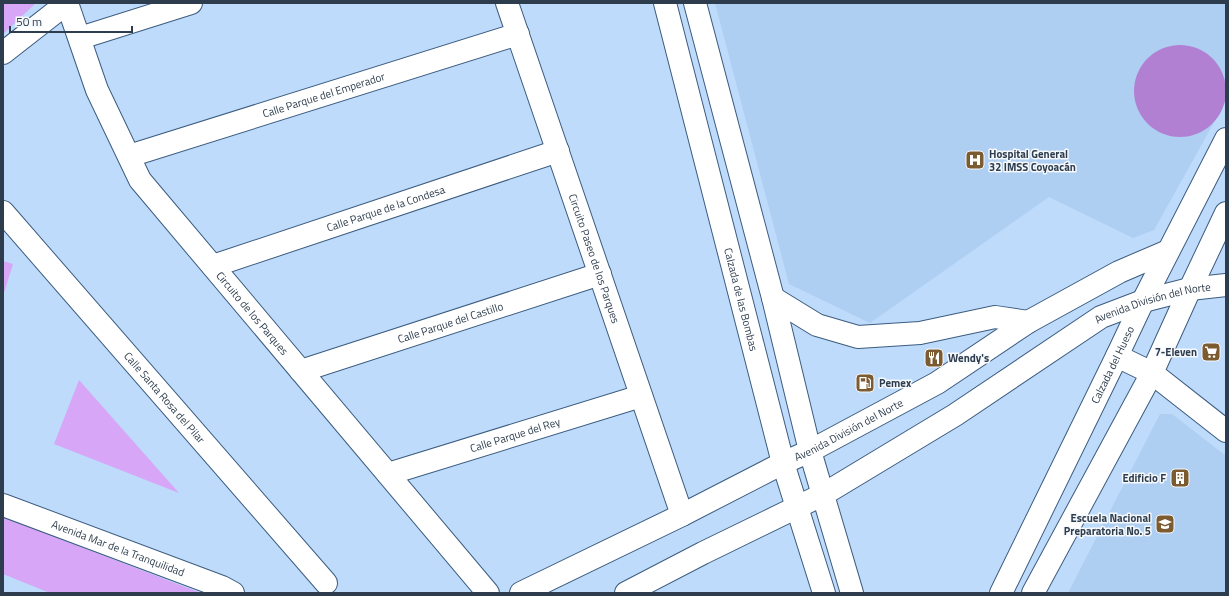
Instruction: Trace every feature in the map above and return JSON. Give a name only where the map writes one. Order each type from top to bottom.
[{"type":"main road","name":"Circuito de los Parques","points":[[67,3],[97,90],[140,180],[488,593]]},
{"type":"main road","points":[[3,53],[67,3]]},
{"type":"main road","points":[[80,38],[191,3]]},
{"type":"main road","name":"Circuito Paseo de los Parques","points":[[507,3],[682,515]]},
{"type":"main road","name":"Calzada de las Bombas","points":[[665,3],[783,463],[824,593]]},
{"type":"main road","points":[[695,3],[773,298],[810,451],[824,494],[852,593]]},
{"type":"main road","name":"Calle Parque del Emperador","points":[[129,156],[518,34]]},
{"type":"main road","name":"Calzada del Hueso","points":[[1001,593],[1168,250],[1219,167],[1226,139]]},
{"type":"main road","name":"Calle Parque de la Condesa","points":[[213,266],[558,151]]},
{"type":"main road","name":"Calle Santa Rosa del Pilar","points":[[3,212],[326,583]]},
{"type":"main road","points":[[1033,593],[1155,367],[1226,213]]},
{"type":"main road","name":"Avenida División del Norte","points":[[521,593],[810,451],[937,383],[1028,322],[1119,272],[1168,250]]},
{"type":"main road","name":"Calle Parque del Castillo","points":[[301,371],[600,274]]},
{"type":"main road","name":"Avenida División del Norte","points":[[626,593],[797,506],[824,494],[955,416],[1101,317],[1142,301],[1190,289],[1226,285]]},
{"type":"main road","points":[[773,298],[817,325],[858,337],[920,333],[995,317],[1028,322]]},
{"type":"main road","points":[[1120,350],[1155,367],[1186,399],[1226,431]]},
{"type":"main road","name":"Calle Parque del Rey","points":[[388,474],[641,396]]},
{"type":"main road","name":"Avenida Mar de la Tranquilidad","points":[[3,505],[222,587],[233,593]]},
{"type":"shaded area","points":[[3,3],[36,3],[3,34]]},
{"type":"shaded area","name":"Hospital General 32 IMSS Coyoacán","points":[[715,3],[1226,3],[1226,101],[1154,230],[1133,238],[1049,197],[870,323],[789,284]]},
{"type":"shaded area","points":[[1171,45],[1189,45],[1206,52],[1219,65],[1226,82],[1226,100],[1219,117],[1206,130],[1189,137],[1171,137],[1154,130],[1141,117],[1134,100],[1134,82],[1141,65],[1154,52]]},
{"type":"shaded area","points":[[3,261],[13,264],[3,296]]},
{"type":"shaded area","points":[[79,380],[179,493],[54,444]]},
{"type":"shaded area","name":"Escuela Nacional Preparatoria No. 5","points":[[1160,414],[1172,414],[1226,456],[1226,593],[1068,593]]},
{"type":"shaded area","points":[[3,517],[201,593],[50,593],[3,574]]},
{"type":"place","name":"Hospital General 32 IMSS Coyoacán","points":[[975,160]]},
{"type":"place","name":"7-Eleven","points":[[1211,352]]},
{"type":"place","name":"Wendy's","points":[[934,358]]},
{"type":"place","name":"Pemex","points":[[865,383]]},
{"type":"place","name":"Edificio F","points":[[1180,478]]},
{"type":"place","name":"Escuela Nacional Preparatoria No. 5","points":[[1165,524]]}]
